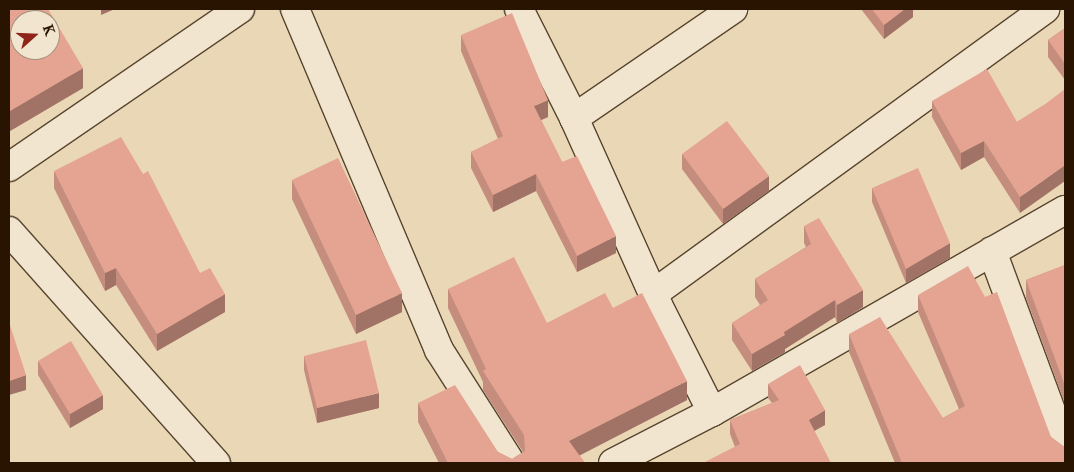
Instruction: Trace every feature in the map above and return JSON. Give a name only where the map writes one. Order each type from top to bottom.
[{"type":"street","points":[[9,167],[240,9]]},
{"type":"street","points":[[295,9],[439,350],[511,463]]},
{"type":"street","points":[[519,9],[574,118],[653,294],[712,412]]},
{"type":"street","points":[[574,118],[733,9]]},
{"type":"street","points":[[653,294],[1045,9]]},
{"type":"street","points":[[613,463],[712,412],[992,250],[1065,210]]},
{"type":"street","points":[[9,231],[216,463]]},
{"type":"street","points":[[992,250],[1065,448]]},
{"type":"building","points":[[9,9],[48,9],[10,10],[10,60],[60,60],[60,29],[83,68],[10,111]]},
{"type":"building","points":[[872,9],[905,9],[884,25]]},
{"type":"building","points":[[512,13],[548,100],[534,106],[562,162],[577,156],[616,236],[577,256],[536,174],[493,195],[471,152],[503,136],[461,35]]},
{"type":"building","points":[[1065,28],[1065,64],[1048,40]]},
{"type":"building","points":[[987,69],[1017,122],[1065,89],[1065,165],[1020,197],[984,141],[961,153],[932,101]]},
{"type":"building","points":[[727,121],[769,176],[723,209],[682,154]]},
{"type":"building","points":[[121,137],[143,174],[148,171],[200,273],[210,268],[225,294],[157,334],[116,268],[105,273],[54,171]]},
{"type":"building","points":[[338,158],[402,293],[356,315],[292,180]]},
{"type":"building","points":[[918,168],[950,243],[906,269],[872,188]]},
{"type":"building","points":[[819,218],[863,290],[837,305],[835,300],[784,332],[785,335],[752,354],[732,323],[768,300],[755,279],[811,244],[804,226]]},
{"type":"building","points":[[514,257],[547,323],[605,293],[613,308],[642,293],[687,381],[569,441],[585,463],[448,463],[418,403],[455,385],[498,452],[512,459],[525,451],[524,435],[483,371],[486,369],[448,289]]},
{"type":"building","points":[[1065,265],[1065,386],[1026,280]]},
{"type":"building","points":[[968,266],[985,297],[997,292],[1051,437],[1063,446],[1065,445],[1065,463],[902,463],[849,334],[880,317],[943,418],[965,406],[918,295]]},
{"type":"building","points":[[9,322],[26,375],[9,381]]},
{"type":"building","points":[[366,340],[379,393],[317,408],[304,356]]},
{"type":"building","points":[[71,341],[103,395],[70,414],[38,361]]},
{"type":"building","points":[[800,365],[825,410],[809,420],[831,463],[703,463],[740,444],[730,420],[779,400],[768,384]]}]
